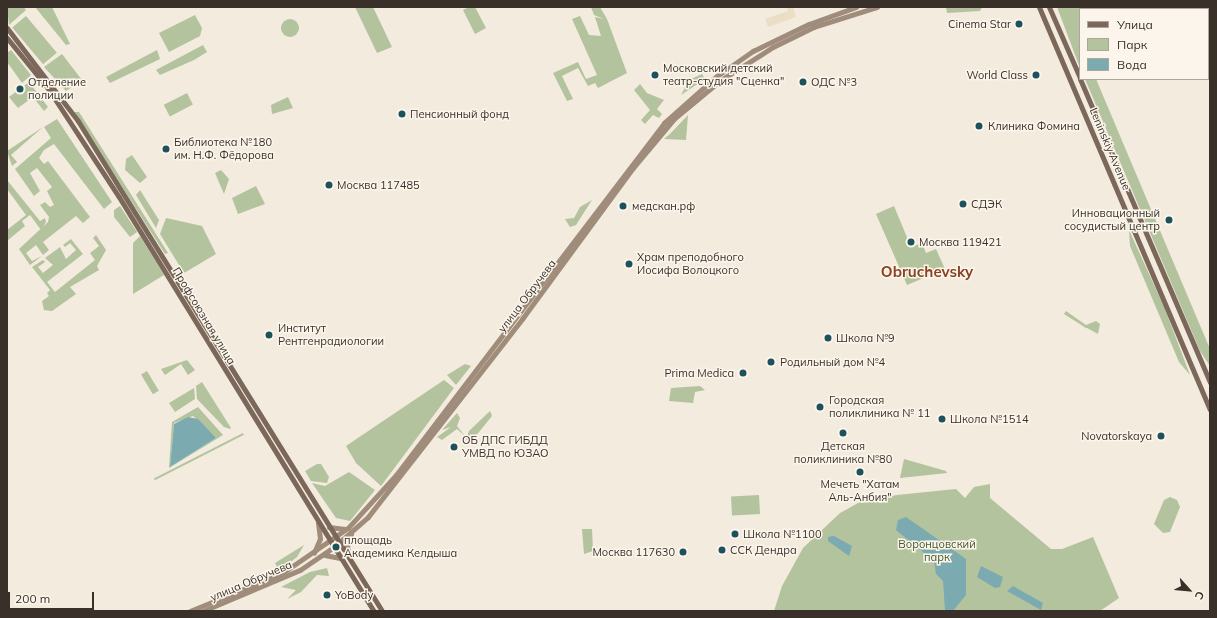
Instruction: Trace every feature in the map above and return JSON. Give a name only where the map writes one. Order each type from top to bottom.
[{"type":"main road","name":"улица Обручева","points":[[203,611],[277,581],[323,555],[334,547],[348,528],[396,475],[664,123],[717,76],[753,51],[809,24],[856,7]]},
{"type":"main road","name":"улица Обручева","points":[[190,611],[266,580],[310,557],[331,542],[351,533],[402,478],[633,168],[674,119],[721,80],[773,47],[822,24],[876,7]]},
{"type":"main road","name":"Leninskiy Avenue","points":[[1039,7],[1210,409]]},
{"type":"main road","name":"Leninskiy Avenue","points":[[1049,7],[1079,77]]},
{"type":"main road","name":"Профсоюзная улица","points":[[7,28],[52,84],[89,138],[382,611]]},
{"type":"main road","name":"Профсоюзная улица","points":[[7,38],[47,87],[119,197],[374,611]]},
{"type":"main road","name":"Leninskiy Avenue","points":[[1080,80],[1210,382]]},
{"type":"main road","points":[[310,557],[320,539],[318,521]]},
{"type":"main road","points":[[329,527],[338,531],[348,528]]},
{"type":"main road","points":[[350,558],[347,547],[351,533]]},
{"type":"main road","points":[[323,555],[332,554],[342,559]]},
{"type":"green space","points":[[7,7],[24,7],[26,10],[9,25]]},
{"type":"green space","points":[[35,7],[52,7],[70,44],[66,45]]},
{"type":"green space","points":[[355,7],[373,7],[392,47],[377,53]]},
{"type":"green space","points":[[469,7],[475,7],[486,28],[475,34],[463,10]]},
{"type":"green space","points":[[591,7],[600,7],[607,19],[627,73],[598,88],[595,83],[588,86],[578,68],[562,76],[573,99],[567,101],[553,73],[578,62],[586,79],[597,75],[572,19],[580,16],[589,35],[601,36],[595,17],[604,19],[594,15]]},
{"type":"green space","points":[[946,7],[982,7],[980,11],[947,13]]},
{"type":"green space","points":[[1057,7],[1093,7],[1079,8],[1079,65]]},
{"type":"green space","points":[[195,15],[202,28],[200,36],[169,52],[159,33]]},
{"type":"green space","points":[[26,16],[57,53],[43,64],[12,28]]},
{"type":"green space","points":[[286,19],[294,19],[299,24],[297,35],[294,37],[286,37],[281,32],[281,24]]},
{"type":"green space","points":[[203,45],[207,52],[194,60],[160,75],[156,70]]},
{"type":"green space","points":[[11,50],[31,75],[22,83],[7,62],[7,53]]},
{"type":"green space","points":[[157,50],[160,59],[110,83],[106,77]]},
{"type":"green space","points":[[62,54],[82,80],[66,91],[44,67]]},
{"type":"green space","points":[[702,74],[705,79],[681,95],[689,80]]},
{"type":"green space","points":[[1085,80],[1096,80],[1210,349],[1210,366],[1200,351]]},
{"type":"green space","points":[[29,82],[48,107],[44,111],[33,97],[18,108],[9,97]]},
{"type":"green space","points":[[640,84],[647,93],[664,100],[657,109],[662,114],[659,118],[653,115],[645,124],[641,120],[650,110],[634,90]]},
{"type":"green space","points":[[187,93],[193,105],[170,116],[164,105]]},
{"type":"green space","points":[[288,97],[293,108],[272,114],[271,105]]},
{"type":"green space","points":[[74,112],[79,112],[168,253],[165,254]]},
{"type":"green space","points":[[688,115],[686,140],[664,139],[670,134]]},
{"type":"green space","points":[[57,119],[112,202],[104,209],[54,144],[44,150],[39,158],[44,164],[48,161],[90,217],[83,223],[76,216],[43,242],[49,250],[43,255],[36,245],[26,253],[32,261],[42,256],[30,265],[19,249],[48,222],[49,217],[40,205],[45,202],[50,207],[54,205],[47,191],[52,187],[37,168],[30,173],[40,191],[34,196],[15,169],[51,138],[44,127]]},
{"type":"green space","points":[[43,127],[11,155],[17,162],[12,166],[7,151]]},
{"type":"green space","points":[[132,155],[147,177],[140,183],[125,170],[126,159]]},
{"type":"green space","points":[[221,170],[229,179],[224,194],[215,173]]},
{"type":"green space","points":[[7,180],[40,221],[45,218],[46,222],[41,230],[30,215],[22,221],[25,226],[7,241],[7,230],[26,215],[7,189]]},
{"type":"green space","points":[[256,186],[265,204],[238,214],[232,198]]},
{"type":"green space","points":[[140,190],[159,220],[156,228],[136,195]]},
{"type":"green space","points":[[592,200],[576,225],[570,227],[565,219],[574,218],[580,207]]},
{"type":"green space","points":[[120,206],[137,232],[130,237],[114,217],[114,210]]},
{"type":"green space","points":[[894,206],[911,247],[922,243],[926,253],[936,249],[945,269],[907,285],[876,214]]},
{"type":"green space","points":[[166,218],[202,226],[216,254],[184,273],[160,234]]},
{"type":"green space","points":[[1129,230],[1165,309],[1190,375],[1179,362],[1130,246]]},
{"type":"green space","points":[[96,235],[106,250],[97,266],[99,270],[70,287],[76,294],[52,311],[44,310],[42,301],[49,296],[47,293],[50,290],[32,267],[43,260],[45,262],[38,267],[43,273],[53,265],[45,258],[60,247],[66,259],[76,250],[70,243],[65,247],[63,245],[71,239],[83,254],[47,282],[55,292],[95,260],[90,253],[99,246],[93,238]]},
{"type":"green space","points":[[140,236],[164,275],[133,294],[133,243]]},
{"type":"green space","points":[[1066,311],[1086,325],[1096,321],[1100,324],[1098,334],[1064,314]]},
{"type":"green space","points":[[187,360],[195,370],[188,375],[181,364],[165,375],[161,369]]},
{"type":"green space","points":[[465,364],[471,366],[456,385],[447,375]]},
{"type":"green space","points":[[147,371],[159,391],[153,394],[141,375]]},
{"type":"green space","points":[[444,380],[454,388],[381,486],[356,463],[346,446]]},
{"type":"green space","points":[[202,382],[231,428],[230,429],[224,427],[197,399],[196,386]]},
{"type":"green space","points":[[700,386],[705,390],[695,392],[693,403],[669,401],[671,388]]},
{"type":"green space","points":[[194,388],[195,399],[175,412],[169,403]]},
{"type":"green space","points":[[198,407],[223,435],[169,468],[172,422]],"holes":[[[193,416],[216,438],[170,467],[174,423]]]},
{"type":"green space","points":[[490,411],[492,416],[470,443],[466,439],[469,431]]},
{"type":"green space","points":[[457,413],[460,418],[457,426],[465,436],[457,429],[442,440],[437,437],[451,427],[442,430]]},
{"type":"green space","points":[[243,433],[244,435],[155,480],[154,478]]},
{"type":"green space","points":[[904,459],[946,471],[947,473],[900,478]]},
{"type":"green space","points":[[317,464],[321,464],[329,477],[327,483],[311,481],[305,471]]},
{"type":"green space","points":[[349,472],[375,490],[350,521],[336,518],[312,483],[325,486]]},
{"type":"green space","name":"Воронцовский парк","points":[[990,484],[990,498],[1051,549],[1062,549],[1093,537],[1119,598],[1100,611],[774,611],[782,586],[803,548],[840,513],[860,502],[897,495],[956,489],[965,498],[974,487]]},
{"type":"green space","points":[[759,495],[760,514],[732,515],[731,496]]},
{"type":"green space","points":[[1170,497],[1177,500],[1180,507],[1170,532],[1163,533],[1154,524],[1164,500]]},
{"type":"green space","points":[[582,529],[592,529],[593,551],[584,554]]},
{"type":"green space","points":[[304,545],[297,557],[279,571],[275,563]]},
{"type":"green space","points":[[327,568],[329,576],[317,575],[301,592],[287,599],[296,590],[281,587],[310,572]]},
{"type":"shaded area","points":[[787,7],[793,7],[796,17],[768,27],[765,19],[788,11]]},
{"type":"water","points":[[188,417],[198,419],[216,438],[170,467],[174,424]]},
{"type":"water","points":[[906,517],[966,559],[966,595],[953,611],[945,610],[943,581],[936,574],[934,561],[896,530],[898,520]]},
{"type":"water","points":[[834,536],[852,546],[849,556],[828,541],[828,537]]},
{"type":"water","points":[[981,566],[1003,577],[1000,587],[995,588],[977,577]]},
{"type":"water","points":[[1013,586],[1043,603],[1041,610],[1007,591]]},
{"type":"place","name":"Cinema Star","points":[[1019,24]]},
{"type":"place","name":"Московский детский театр-студия \"Сценка\"","points":[[655,75]]},
{"type":"place","name":"World Class","points":[[1036,75]]},
{"type":"place","name":"ОДС №3","points":[[803,82]]},
{"type":"place","name":"Отделение полиции","points":[[20,89]]},
{"type":"place","name":"Пенсионный фонд","points":[[402,114]]},
{"type":"place","name":"Клиника Фомина","points":[[979,126]]},
{"type":"place","name":"Библиотека №180 им. Н.Ф. Фёдорова","points":[[166,149]]},
{"type":"place","name":"Москва 117485","points":[[329,185]]},
{"type":"place","name":"СДЭК","points":[[963,204]]},
{"type":"place","name":"медскан.рф","points":[[623,206]]},
{"type":"place","name":"Инновационный сосудистый центр","points":[[1169,220]]},
{"type":"place","name":"Москва 119421","points":[[911,242]]},
{"type":"place","name":"Храм преподобного Иосифа Волоцкого","points":[[629,264]]},
{"type":"place","name":"Институт Рентгенрадиологии","points":[[269,335]]},
{"type":"place","name":"Школа №9","points":[[828,338]]},
{"type":"place","name":"Родильный дом №4","points":[[771,362]]},
{"type":"place","name":"Prima Medica","points":[[743,373]]},
{"type":"place","name":"Городская поликлиника № 11","points":[[820,407]]},
{"type":"place","name":"Школа №1514","points":[[942,419]]},
{"type":"place","name":"Детская поликлиника №80","points":[[843,433]]},
{"type":"place","name":"Novatorskaya","points":[[1161,436]]},
{"type":"place","name":"ОБ ДПС ГИБДД УМВД по ЮЗАО","points":[[454,447]]},
{"type":"place","name":"Мечеть \"Хатам Аль-Анбия\"","points":[[860,472]]},
{"type":"place","name":"Школа №1100","points":[[735,534]]},
{"type":"place","name":"площадь Академика Келдыша","points":[[336,547]]},
{"type":"place","name":"ССК Дендра","points":[[722,550]]},
{"type":"place","name":"Москва 117630","points":[[683,552]]},
{"type":"place","name":"YoBody","points":[[327,595]]},
{"type":"district","name":"Obruchevsky","points":[[927,272]]}]
